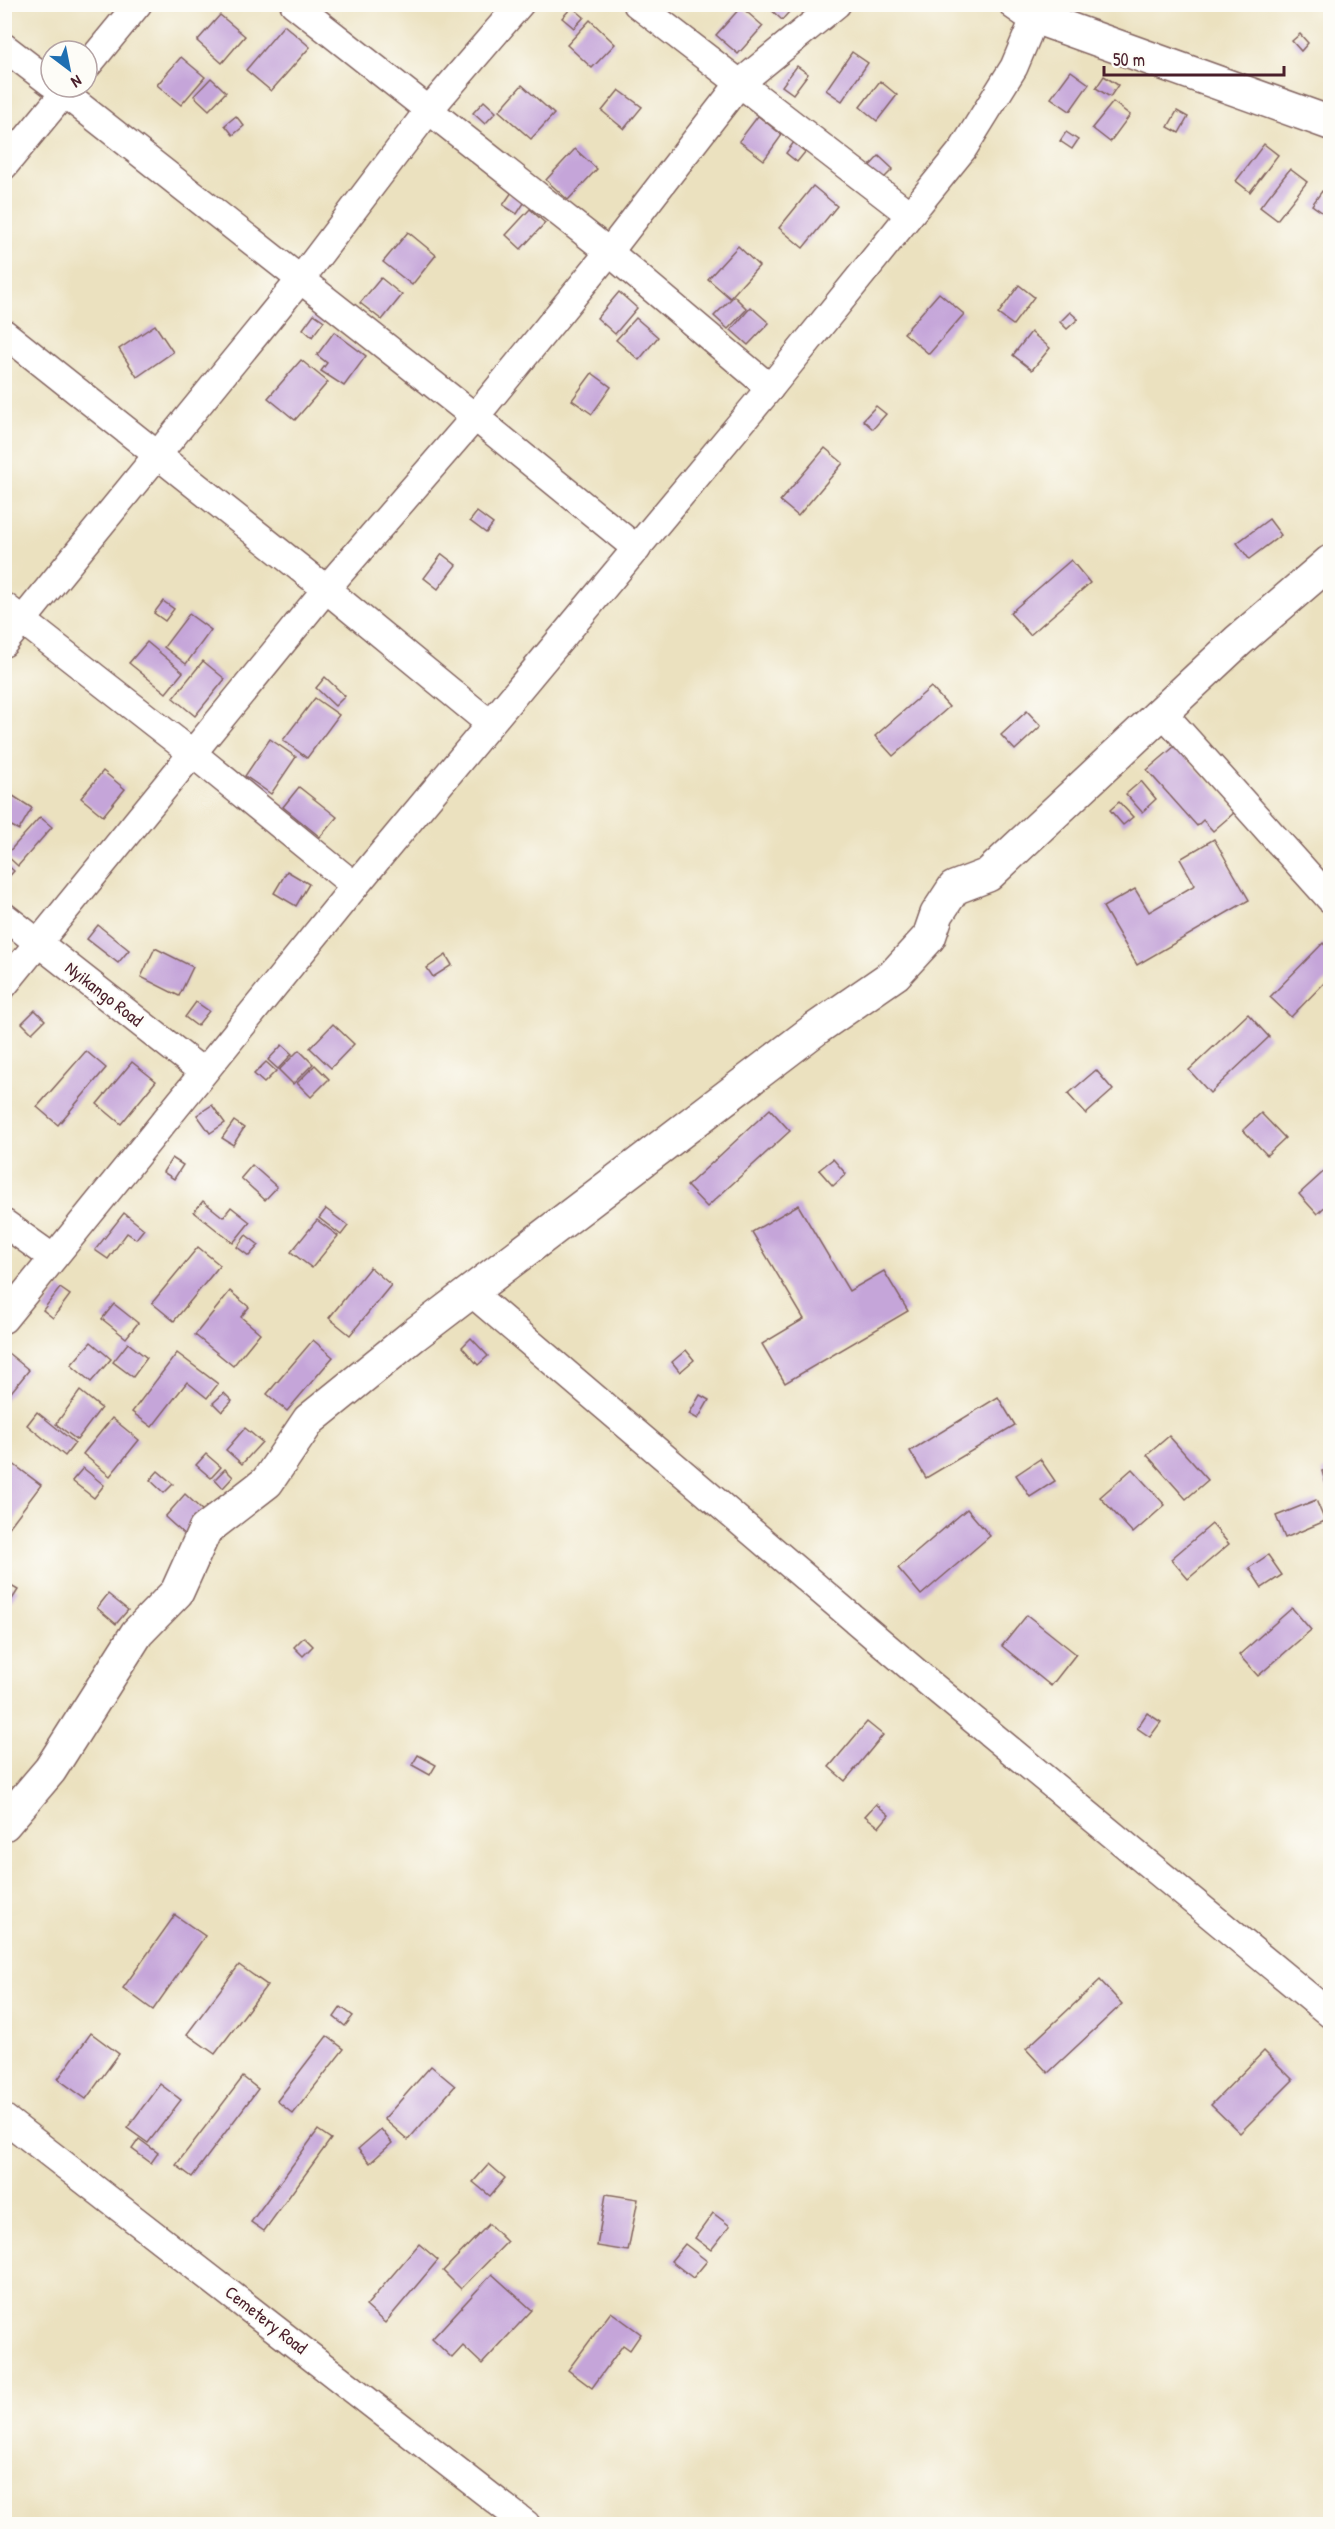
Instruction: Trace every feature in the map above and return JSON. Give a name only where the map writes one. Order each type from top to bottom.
[{"type":"street","points":[[99,51],[138,4]]},
{"type":"street","points":[[294,4],[609,252],[770,388]]},
{"type":"street","points":[[4,643],[14,614],[157,455],[300,280],[428,111],[520,4]]},
{"type":"street","points":[[637,4],[909,214]]},
{"type":"street","points":[[4,985],[326,589],[475,417],[609,252],[739,84],[837,4]]},
{"type":"street","points":[[4,1319],[355,886],[770,388],[963,149],[1014,67],[1025,11],[1330,123]]},
{"type":"street","points":[[4,47],[39,73]]},
{"type":"street","points":[[4,166],[52,99]]},
{"type":"street","points":[[74,99],[475,417],[637,549]]},
{"type":"street","points":[[4,333],[326,589],[489,723]]},
{"type":"street","points":[[4,1824],[50,1770],[136,1633],[177,1592],[205,1530],[267,1482],[309,1420],[414,1335],[817,1028],[894,974],[929,937],[937,914],[954,888],[988,875],[1238,641],[1330,562]]},
{"type":"street","points":[[14,614],[192,753],[355,886]]},
{"type":"street","points":[[1163,713],[1330,899]]},
{"type":"street","name":"Nyikango Road","points":[[4,916],[203,1072]]},
{"type":"street","points":[[4,1223],[53,1258]]},
{"type":"street","points":[[472,1293],[920,1675],[1330,2014]]},
{"type":"street","name":"Cemetery Road","points":[[4,2118],[526,2524]]},
{"type":"building","points":[[765,4],[796,4],[782,20]]},
{"type":"building","points":[[572,7],[584,17],[574,28],[562,18]]},
{"type":"building","points":[[741,7],[763,26],[738,54],[716,35]]},
{"type":"building","points":[[220,15],[245,36],[222,63],[197,41]]},
{"type":"building","points":[[590,20],[615,44],[592,68],[567,45]]},
{"type":"building","points":[[284,25],[310,47],[271,91],[246,70]]},
{"type":"building","points":[[1300,34],[1308,43],[1301,51],[1292,41]]},
{"type":"building","points":[[852,52],[868,63],[842,101],[826,90]]},
{"type":"building","points":[[181,57],[205,77],[181,105],[157,85]]},
{"type":"building","points":[[797,66],[808,74],[793,94],[782,86]]},
{"type":"building","points":[[1071,71],[1089,84],[1070,111],[1051,98]]},
{"type":"building","points":[[1104,76],[1118,85],[1110,97],[1096,88]]},
{"type":"building","points":[[211,78],[226,92],[209,110],[194,96]]},
{"type":"building","points":[[880,81],[897,95],[877,121],[860,107]]},
{"type":"building","points":[[522,85],[554,114],[531,139],[499,111]]},
{"type":"building","points":[[619,90],[642,107],[624,129],[602,111]]},
{"type":"building","points":[[484,101],[496,112],[485,124],[473,113]]},
{"type":"building","points":[[1113,102],[1130,115],[1110,142],[1092,128]]},
{"type":"building","points":[[1177,111],[1188,117],[1179,133],[1168,127]]},
{"type":"building","points":[[236,116],[244,126],[233,135],[225,125]]},
{"type":"building","points":[[758,116],[782,135],[764,160],[739,141]]},
{"type":"building","points":[[1066,132],[1078,140],[1072,149],[1060,141]]},
{"type":"building","points":[[794,142],[806,151],[797,162],[786,153]]},
{"type":"building","points":[[1264,144],[1278,155],[1250,192],[1236,181]]},
{"type":"building","points":[[575,149],[597,169],[568,200],[546,180]]},
{"type":"building","points":[[879,156],[893,169],[878,184],[865,171]]},
{"type":"building","points":[[1290,169],[1307,182],[1277,220],[1260,207]]},
{"type":"building","points":[[813,186],[837,206],[803,248],[779,228]]},
{"type":"building","points":[[1322,191],[1330,198],[1330,210],[1326,215],[1312,205]]},
{"type":"building","points":[[512,192],[526,200],[517,214],[503,205]]},
{"type":"building","points":[[530,209],[545,223],[521,249],[506,235]]},
{"type":"building","points":[[408,232],[436,255],[412,285],[383,262]]},
{"type":"building","points":[[738,246],[759,266],[730,298],[708,279]]},
{"type":"building","points":[[381,278],[402,295],[382,320],[360,303]]},
{"type":"building","points":[[1019,285],[1034,297],[1013,325],[998,314]]},
{"type":"building","points":[[619,292],[637,308],[615,334],[597,318]]},
{"type":"building","points":[[939,293],[964,314],[929,354],[904,333]]},
{"type":"building","points":[[734,296],[747,309],[728,329],[714,316]]},
{"type":"building","points":[[751,307],[769,323],[748,345],[731,330]]},
{"type":"building","points":[[1070,312],[1078,319],[1067,329],[1060,322]]},
{"type":"building","points":[[314,314],[324,321],[312,337],[303,329]]},
{"type":"building","points":[[636,318],[658,337],[639,360],[616,340]]},
{"type":"building","points":[[155,325],[173,352],[137,377],[119,349]]},
{"type":"building","points":[[334,332],[366,356],[344,386],[321,371],[327,363],[317,355]]},
{"type":"building","points":[[1031,332],[1050,348],[1032,370],[1013,355]]},
{"type":"building","points":[[301,360],[328,382],[295,420],[268,398]]},
{"type":"building","points":[[592,373],[611,387],[592,414],[572,400]]},
{"type":"building","points":[[876,406],[886,414],[873,429],[863,420]]},
{"type":"building","points":[[825,448],[843,463],[798,516],[780,501]]},
{"type":"building","points":[[477,512],[493,524],[486,533],[470,521]]},
{"type":"building","points":[[1269,519],[1281,535],[1249,559],[1237,543]]},
{"type":"building","points":[[442,554],[456,565],[438,589],[424,578]]},
{"type":"building","points":[[1071,560],[1090,583],[1030,635],[1010,613]]},
{"type":"building","points":[[163,601],[174,609],[165,621],[154,613]]},
{"type":"building","points":[[189,614],[211,630],[186,664],[164,647]]},
{"type":"building","points":[[147,642],[183,672],[166,693],[129,663]]},
{"type":"building","points":[[203,661],[225,679],[195,716],[173,698]]},
{"type":"building","points":[[325,677],[345,696],[335,706],[316,688]]},
{"type":"building","points":[[931,687],[949,707],[893,756],[875,736]]},
{"type":"building","points":[[315,698],[339,715],[307,758],[283,740]]},
{"type":"building","points":[[1027,711],[1041,726],[1015,750],[1001,735]]},
{"type":"building","points":[[270,739],[296,757],[271,794],[245,776]]},
{"type":"building","points":[[1175,746],[1235,812],[1213,831],[1203,820],[1197,826],[1147,770]]},
{"type":"building","points":[[103,771],[125,789],[103,816],[81,798]]},
{"type":"building","points":[[1141,781],[1156,799],[1142,812],[1126,794]]},
{"type":"building","points":[[299,787],[337,817],[320,837],[283,807]]},
{"type":"building","points":[[10,794],[32,808],[19,830],[4,822],[4,802]]},
{"type":"building","points":[[1119,802],[1133,817],[1123,825],[1110,810]]},
{"type":"building","points":[[40,817],[52,827],[18,866],[6,855]]},
{"type":"building","points":[[1214,839],[1249,900],[1137,965],[1103,907],[1135,889],[1149,912],[1195,885],[1180,859]]},
{"type":"building","points":[[4,862],[14,871],[4,882]]},
{"type":"building","points":[[287,871],[309,884],[296,906],[274,893]]},
{"type":"building","points":[[98,925],[129,950],[118,963],[87,939]]},
{"type":"building","points":[[1323,943],[1330,951],[1330,977],[1291,1017],[1270,997]]},
{"type":"building","points":[[155,948],[193,967],[179,996],[141,977]]},
{"type":"building","points":[[446,955],[452,965],[433,977],[427,968]]},
{"type":"building","points":[[196,1002],[209,1011],[197,1026],[185,1017]]},
{"type":"building","points":[[35,1010],[45,1020],[32,1033],[22,1023]]},
{"type":"building","points":[[1248,1014],[1269,1037],[1210,1093],[1189,1070]]},
{"type":"building","points":[[333,1024],[354,1044],[331,1068],[310,1048]]},
{"type":"building","points":[[282,1045],[292,1054],[278,1069],[268,1060]]},
{"type":"building","points":[[299,1050],[313,1064],[293,1084],[279,1070]]},
{"type":"building","points":[[86,1051],[106,1068],[58,1125],[37,1107]]},
{"type":"building","points":[[132,1062],[156,1081],[121,1124],[97,1104]]},
{"type":"building","points":[[266,1062],[276,1071],[264,1083],[254,1074]]},
{"type":"building","points":[[315,1065],[329,1079],[311,1097],[297,1083]]},
{"type":"building","points":[[1096,1070],[1113,1090],[1086,1114],[1068,1094]]},
{"type":"building","points":[[212,1105],[225,1123],[210,1133],[197,1115]]},
{"type":"building","points":[[770,1109],[790,1131],[707,1207],[687,1186]]},
{"type":"building","points":[[1261,1113],[1285,1138],[1267,1155],[1243,1130]]},
{"type":"building","points":[[234,1121],[244,1128],[233,1145],[222,1138]]},
{"type":"building","points":[[172,1158],[183,1165],[174,1179],[163,1172]]},
{"type":"building","points":[[833,1159],[846,1174],[833,1186],[819,1170]]},
{"type":"building","points":[[252,1165],[277,1187],[265,1200],[241,1178]]},
{"type":"building","points":[[1330,1166],[1330,1202],[1317,1214],[1299,1194]]},
{"type":"building","points":[[203,1201],[223,1217],[231,1207],[250,1222],[233,1243],[194,1212]]},
{"type":"building","points":[[798,1205],[849,1291],[884,1271],[908,1311],[785,1383],[762,1344],[804,1319],[752,1232]]},
{"type":"building","points":[[326,1209],[348,1226],[341,1235],[319,1218]]},
{"type":"building","points":[[124,1213],[144,1229],[136,1239],[127,1233],[108,1259],[95,1250]]},
{"type":"building","points":[[317,1220],[338,1236],[312,1268],[291,1252]]},
{"type":"building","points":[[246,1235],[259,1245],[249,1256],[237,1247]]},
{"type":"building","points":[[198,1247],[220,1265],[174,1321],[152,1303]]},
{"type":"building","points":[[370,1267],[391,1285],[350,1335],[329,1318]]},
{"type":"building","points":[[60,1288],[70,1295],[53,1318],[43,1310]]},
{"type":"building","points":[[230,1291],[249,1307],[241,1317],[260,1333],[233,1366],[195,1335]]},
{"type":"building","points":[[114,1304],[138,1323],[126,1338],[102,1319]]},
{"type":"building","points":[[471,1338],[488,1356],[478,1365],[462,1347]]},
{"type":"building","points":[[313,1340],[333,1357],[287,1411],[267,1394]]},
{"type":"building","points":[[91,1342],[111,1359],[91,1382],[71,1365]]},
{"type":"building","points":[[128,1343],[147,1358],[133,1377],[113,1362]]},
{"type":"building","points":[[686,1350],[694,1360],[680,1372],[672,1362]]},
{"type":"building","points":[[8,1353],[29,1370],[4,1401],[4,1357]]},
{"type":"building","points":[[177,1353],[218,1384],[207,1398],[187,1382],[152,1427],[132,1412]]},
{"type":"building","points":[[80,1391],[101,1408],[77,1440],[56,1424]]},
{"type":"building","points":[[224,1393],[232,1401],[222,1412],[213,1403]]},
{"type":"building","points":[[700,1395],[709,1400],[698,1419],[689,1414]]},
{"type":"building","points":[[998,1397],[1015,1425],[926,1478],[910,1451]]},
{"type":"building","points":[[37,1412],[75,1443],[65,1456],[27,1425]]},
{"type":"building","points":[[112,1418],[139,1440],[110,1476],[83,1454]]},
{"type":"building","points":[[245,1428],[262,1442],[242,1464],[226,1450]]},
{"type":"building","points":[[1169,1436],[1208,1480],[1186,1499],[1147,1455]]},
{"type":"building","points":[[206,1454],[221,1467],[211,1478],[196,1465]]},
{"type":"building","points":[[4,1457],[41,1485],[4,1534]]},
{"type":"building","points":[[1040,1459],[1055,1481],[1030,1497],[1016,1475]]},
{"type":"building","points":[[83,1468],[104,1485],[94,1498],[72,1481]]},
{"type":"building","points":[[225,1469],[233,1477],[223,1488],[215,1479]]},
{"type":"building","points":[[1132,1469],[1165,1505],[1133,1533],[1100,1497]]},
{"type":"building","points":[[1330,1469],[1330,1498],[1322,1471]]},
{"type":"building","points":[[158,1471],[173,1484],[164,1493],[150,1480]]},
{"type":"building","points":[[185,1494],[205,1513],[185,1535],[165,1517]]},
{"type":"building","points":[[1316,1500],[1325,1521],[1285,1538],[1276,1516]]},
{"type":"building","points":[[967,1509],[990,1536],[921,1595],[898,1568]]},
{"type":"building","points":[[1212,1524],[1229,1544],[1188,1579],[1171,1559]]},
{"type":"building","points":[[1268,1555],[1282,1575],[1262,1588],[1249,1568]]},
{"type":"building","points":[[4,1582],[18,1590],[11,1601],[4,1597]]},
{"type":"building","points":[[108,1594],[128,1610],[116,1624],[97,1608]]},
{"type":"building","points":[[1292,1608],[1311,1630],[1258,1676],[1239,1655]]},
{"type":"building","points":[[1027,1615],[1076,1654],[1051,1686],[1002,1646]]},
{"type":"building","points":[[304,1637],[313,1646],[303,1656],[294,1647]]},
{"type":"building","points":[[1147,1713],[1161,1722],[1150,1737],[1137,1728]]},
{"type":"building","points":[[867,1722],[883,1735],[845,1781],[829,1767]]},
{"type":"building","points":[[418,1755],[436,1765],[430,1775],[412,1765]]},
{"type":"building","points":[[876,1804],[889,1815],[879,1827],[865,1816]]},
{"type":"building","points":[[175,1915],[205,1936],[153,2010],[123,1988]]},
{"type":"building","points":[[239,1965],[267,1985],[215,2054],[187,2034]]},
{"type":"building","points":[[1100,1980],[1122,2004],[1048,2073],[1026,2049]]},
{"type":"building","points":[[341,2007],[353,2016],[345,2026],[334,2017]]},
{"type":"building","points":[[91,2033],[119,2054],[86,2099],[58,2079]]},
{"type":"building","points":[[327,2036],[344,2049],[293,2114],[277,2101]]},
{"type":"building","points":[[1264,2051],[1293,2080],[1240,2133],[1211,2105]]},
{"type":"building","points":[[431,2066],[455,2086],[408,2140],[384,2119]]},
{"type":"building","points":[[243,2077],[258,2089],[192,2177],[176,2165]]},
{"type":"building","points":[[160,2084],[181,2100],[148,2143],[127,2128]]},
{"type":"building","points":[[381,2129],[392,2143],[370,2163],[358,2149]]},
{"type":"building","points":[[318,2130],[331,2139],[264,2231],[251,2222]]},
{"type":"building","points":[[139,2139],[158,2153],[151,2163],[132,2149]]},
{"type":"building","points":[[489,2164],[505,2178],[490,2196],[473,2182]]},
{"type":"building","points":[[606,2194],[638,2199],[628,2251],[597,2246]]},
{"type":"building","points":[[713,2213],[730,2226],[711,2250],[695,2238]]},
{"type":"building","points":[[489,2224],[507,2242],[461,2289],[443,2271]]},
{"type":"building","points":[[419,2244],[438,2260],[385,2323],[366,2306]]},
{"type":"building","points":[[685,2244],[707,2261],[693,2278],[671,2261]]},
{"type":"building","points":[[492,2274],[532,2310],[482,2364],[463,2346],[452,2358],[432,2339]]},
{"type":"building","points":[[611,2312],[641,2334],[630,2350],[623,2345],[592,2388],[568,2370]]}]
